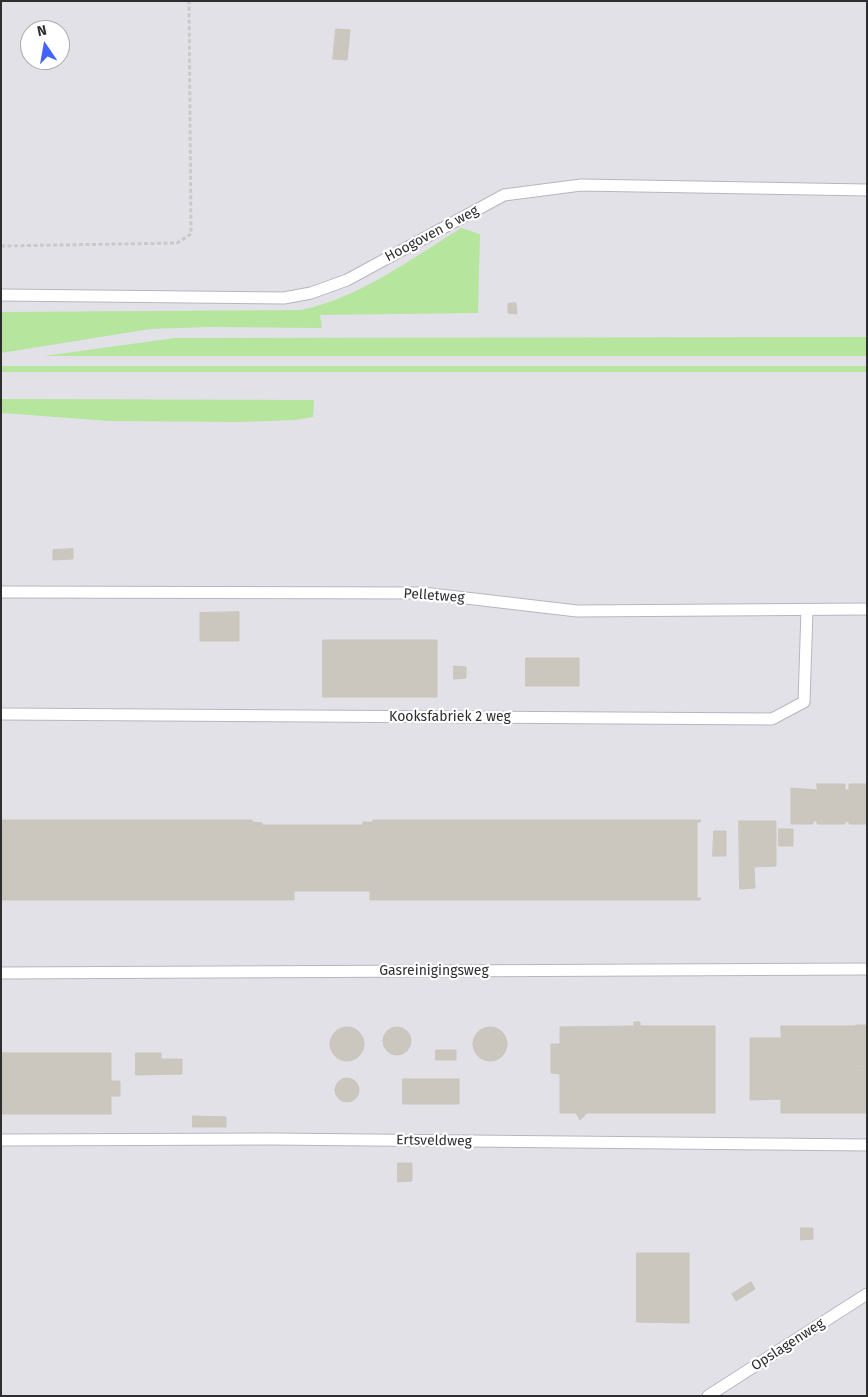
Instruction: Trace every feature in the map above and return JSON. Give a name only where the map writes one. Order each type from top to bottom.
[{"type":"lane","name":"Hoogoven 6 weg","points":[[1,295],[284,298],[312,294],[347,280],[504,195],[581,185],[867,190]]},
{"type":"lane","name":"Pelletweg","points":[[1,592],[423,593],[577,611],[867,609]]},
{"type":"lane","name":"Kooksfabriek 2 weg","points":[[1,714],[772,719],[804,702],[807,610]]},
{"type":"lane","name":"Gasreinigingsweg","points":[[1,973],[867,969]]},
{"type":"lane","name":"Ertsveldweg","points":[[1,1140],[272,1139],[867,1145]]},
{"type":"lane","name":"Opslagenweg","points":[[708,1396],[867,1294]]},
{"type":"path","points":[[1,246],[177,243],[190,234],[189,1]]},
{"type":"shaded area","points":[[1,1],[867,1],[867,1396],[1,1396]]},
{"type":"green space","points":[[461,228],[480,234],[478,313],[320,315],[322,328],[208,327],[150,329],[1,353],[1,312],[301,310],[322,304],[364,287]]},
{"type":"green space","points":[[867,337],[867,356],[44,356],[175,338]]},
{"type":"green space","points":[[1,366],[867,366],[867,372],[1,372]]},
{"type":"green space","points":[[1,399],[314,400],[313,417],[296,420],[239,422],[109,421],[2,413]]},
{"type":"building","points":[[336,29],[350,30],[347,60],[333,59]]},
{"type":"building","points":[[516,303],[517,314],[508,313],[508,304]]},
{"type":"building","points":[[73,549],[73,559],[53,560],[53,550]]},
{"type":"building","points":[[239,612],[239,641],[200,641],[200,613]]},
{"type":"building","points":[[323,640],[437,640],[437,697],[323,697]]},
{"type":"building","points":[[526,658],[579,658],[579,686],[526,686]]},
{"type":"building","points":[[454,666],[466,667],[466,678],[454,679]]},
{"type":"building","points":[[817,784],[845,784],[845,790],[849,790],[849,784],[867,784],[867,824],[849,824],[849,821],[845,822],[845,824],[817,824],[817,821],[813,821],[813,824],[791,824],[791,788],[817,790]]},
{"type":"building","points":[[1,820],[252,820],[252,822],[262,823],[262,825],[363,825],[363,822],[373,822],[373,820],[701,820],[697,822],[697,898],[701,898],[700,900],[370,900],[370,891],[294,891],[294,900],[1,900]]},
{"type":"building","points":[[739,821],[776,821],[776,866],[754,867],[755,888],[740,889]]},
{"type":"building","points":[[779,829],[793,829],[793,846],[779,846]]},
{"type":"building","points":[[714,831],[726,831],[726,856],[713,856]]},
{"type":"building","points":[[634,1022],[640,1022],[640,1026],[715,1026],[715,1113],[587,1113],[580,1120],[576,1113],[560,1113],[560,1074],[551,1073],[551,1044],[560,1044],[560,1027],[634,1026]]},
{"type":"building","points":[[856,1025],[867,1025],[867,1066],[856,1066]]},
{"type":"building","points":[[781,1026],[855,1026],[856,1067],[867,1067],[867,1113],[781,1113],[781,1099],[750,1100],[750,1038],[781,1038]]},
{"type":"building","points":[[347,1027],[359,1032],[364,1044],[359,1056],[347,1061],[335,1056],[330,1044],[335,1032]]},
{"type":"building","points":[[397,1027],[407,1031],[411,1041],[407,1051],[397,1055],[387,1051],[383,1041],[387,1031]]},
{"type":"building","points":[[490,1027],[497,1028],[502,1032],[506,1037],[506,1051],[502,1056],[497,1060],[490,1061],[483,1060],[478,1056],[474,1051],[473,1044],[474,1037],[478,1032],[483,1028]]},
{"type":"building","points":[[436,1050],[456,1050],[456,1060],[436,1060]]},
{"type":"building","points":[[1,1053],[111,1053],[111,1081],[120,1081],[120,1096],[111,1096],[111,1114],[1,1114]]},
{"type":"building","points":[[136,1053],[161,1053],[161,1059],[182,1059],[182,1074],[136,1075]]},
{"type":"building","points":[[347,1078],[355,1082],[359,1090],[355,1098],[347,1102],[339,1098],[335,1090],[339,1082]]},
{"type":"building","points":[[403,1079],[459,1079],[459,1104],[403,1104]]},
{"type":"building","points":[[193,1116],[226,1117],[226,1127],[193,1127]]},
{"type":"building","points":[[398,1163],[412,1163],[412,1181],[398,1182]]},
{"type":"building","points":[[801,1228],[813,1228],[813,1239],[801,1240]]},
{"type":"building","points":[[637,1253],[689,1253],[689,1323],[637,1322]]},
{"type":"building","points":[[751,1282],[755,1289],[736,1301],[732,1294]]}]
